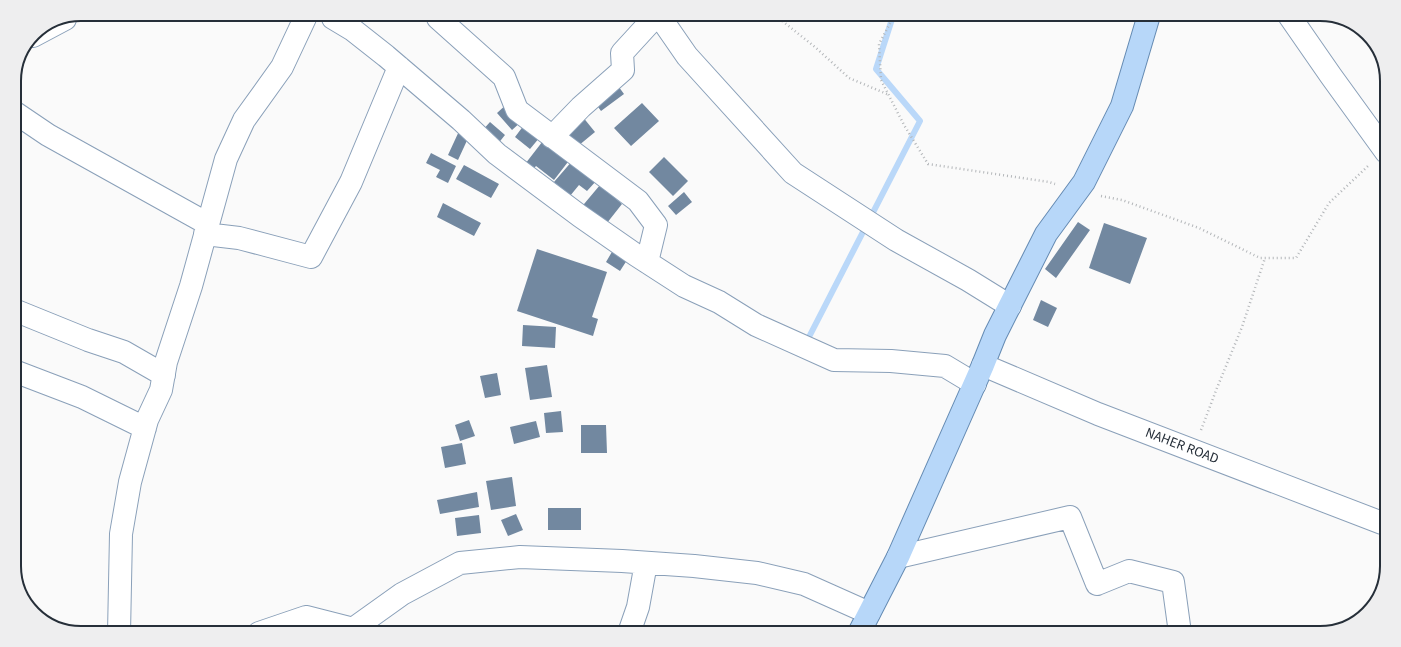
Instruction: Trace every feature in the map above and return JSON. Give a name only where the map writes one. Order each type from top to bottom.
[{"type":"main road","points":[[862,626],[898,557],[995,336],[1046,234],[1084,182],[1122,106],[1147,21]]},
{"type":"street","points":[[118,626],[121,534],[130,482],[147,420],[161,390],[166,362],[191,286],[226,159],[244,120],[282,68],[304,21]]},
{"type":"street","points":[[338,21],[353,30],[399,67],[461,120],[497,154],[580,216],[684,286],[719,302],[756,325],[834,360],[891,361],[945,366],[975,384]]},
{"type":"street","points":[[441,21],[504,77],[517,110],[638,200],[656,225],[647,262]]},
{"type":"street","points":[[552,137],[581,107],[623,70],[622,53],[651,21]]},
{"type":"street","points":[[663,21],[687,56],[792,173],[896,240],[968,280],[1010,306]]},
{"type":"street","points":[[1293,21],[1380,144]]},
{"type":"street","points":[[21,117],[48,135],[207,229],[311,258],[351,182],[399,67]]},
{"type":"street","points":[[21,313],[88,340],[124,352],[164,375]]},
{"type":"street","name":"NAHER ROAD","points":[[983,365],[1098,414],[1380,522]]},
{"type":"street","points":[[21,374],[82,397],[145,428]]},
{"type":"street","points":[[898,557],[1070,517],[1097,584],[1129,571],[1173,582],[1179,626]]},
{"type":"street","points":[[357,626],[402,594],[460,563],[520,557],[571,558],[694,566],[757,573],[804,584],[869,613]]},
{"type":"street","points":[[631,626],[638,607],[646,563]]},
{"type":"street","points":[[305,625],[317,626]]},
{"type":"path","points":[[782,21],[815,47],[849,78],[888,94]]},
{"type":"path","points":[[891,21],[879,44],[881,80],[904,125],[928,164],[1049,182],[1077,192],[1122,200],[1199,228],[1260,258],[1296,258],[1329,203],[1380,156]]},
{"type":"path","points":[[1194,450],[1242,327],[1265,258]]},
{"type":"building","points":[[616,83],[624,94],[601,111],[593,100]]},
{"type":"building","points":[[508,103],[522,121],[512,130],[497,113]]},
{"type":"building","points":[[642,103],[659,121],[631,146],[614,128]]},
{"type":"building","points":[[582,116],[595,132],[578,146],[565,130]]},
{"type":"building","points":[[490,122],[505,135],[497,145],[481,132]]},
{"type":"building","points":[[524,125],[540,137],[530,149],[515,137]]},
{"type":"building","points":[[460,129],[470,134],[458,160],[448,155]]},
{"type":"building","points":[[546,137],[571,158],[554,180],[536,166],[529,174],[522,168]]},
{"type":"building","points":[[431,153],[456,166],[448,183],[436,177],[440,170],[426,163]]},
{"type":"building","points":[[664,157],[688,181],[673,196],[649,172]]},
{"type":"building","points":[[573,160],[597,180],[587,191],[579,185],[570,196],[554,182]]},
{"type":"building","points":[[464,165],[499,184],[491,198],[456,179]]},
{"type":"building","points":[[600,185],[622,204],[607,223],[579,210]]},
{"type":"building","points":[[684,192],[692,202],[676,215],[668,206]]},
{"type":"building","points":[[443,203],[481,223],[474,236],[437,217]]},
{"type":"building","points":[[1078,222],[1090,230],[1056,278],[1045,269]]},
{"type":"building","points":[[1104,223],[1147,238],[1130,284],[1089,268]]},
{"type":"building","points":[[616,245],[631,254],[620,271],[606,262]]},
{"type":"building","points":[[537,249],[607,272],[592,317],[598,319],[593,336],[517,311]]},
{"type":"building","points":[[1041,300],[1057,308],[1048,327],[1033,320]]},
{"type":"building","points":[[523,325],[556,327],[555,348],[522,346]]},
{"type":"building","points":[[547,365],[552,397],[530,400],[525,368]]},
{"type":"building","points":[[497,373],[501,395],[485,398],[480,376]]},
{"type":"building","points":[[561,411],[563,432],[546,433],[544,413]]},
{"type":"building","points":[[469,420],[475,436],[460,441],[455,425]]},
{"type":"building","points":[[536,421],[540,437],[514,444],[510,427]]},
{"type":"building","points":[[581,425],[606,425],[607,453],[581,453]]},
{"type":"building","points":[[462,443],[466,464],[445,468],[441,447]]},
{"type":"building","points":[[512,477],[516,506],[491,510],[486,481]]},
{"type":"building","points":[[477,492],[479,507],[440,514],[437,500]]},
{"type":"building","points":[[548,508],[581,508],[581,530],[548,530]]},
{"type":"building","points":[[516,514],[523,530],[508,536],[501,520]]},
{"type":"building","points":[[479,515],[481,533],[457,536],[455,518]]},
{"type":"waterway","points":[[809,337],[920,121],[876,69],[891,21]]}]
